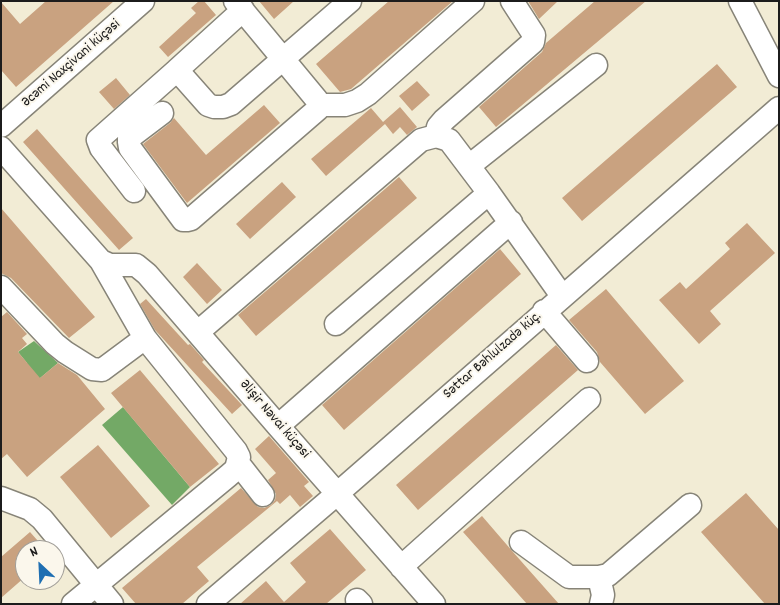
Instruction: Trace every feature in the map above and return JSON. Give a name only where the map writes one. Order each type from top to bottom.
[{"type":"street","name":"Əcəmi Naxçivani küçəsi","points":[[3,120],[143,1]]},
{"type":"street","points":[[177,70],[208,105],[223,108],[231,104],[350,1]]},
{"type":"street","points":[[318,105],[345,105],[357,101],[368,94],[474,1]]},
{"type":"street","points":[[436,136],[438,127],[444,120],[533,42],[534,35],[512,1]]},
{"type":"street","points":[[740,1],[779,76]]},
{"type":"street","points":[[134,191],[101,148],[98,140],[177,70],[239,6],[317,100],[318,105],[318,109],[191,219],[187,220],[183,220],[130,148],[128,142],[129,138],[162,114]]},
{"type":"street","points":[[469,166],[596,65]]},
{"type":"street","name":"Səttar Bəhlulzadə küç.","points":[[208,604],[779,108]]},
{"type":"street","points":[[198,332],[421,140],[436,136],[449,140],[511,222],[562,296]]},
{"type":"street","points":[[1,148],[100,261],[145,338],[239,457],[236,469],[73,604]]},
{"type":"street","points":[[336,324],[489,192]]},
{"type":"street","points":[[278,426],[511,222]]},
{"type":"street","name":"Əlişir Nəvai küçəsi","points":[[100,261],[110,265],[136,266],[142,269],[434,604]]},
{"type":"street","points":[[1,287],[55,344],[92,369],[102,370],[145,338]]},
{"type":"street","points":[[544,311],[587,361]]},
{"type":"street","points":[[401,567],[589,399]]},
{"type":"street","points":[[238,463],[262,495]]},
{"type":"street","points":[[1,498],[30,509],[42,519],[112,604]]},
{"type":"street","points":[[520,542],[569,577],[599,577],[608,575],[690,505]]},
{"type":"street","points":[[599,577],[603,595],[601,604]]},
{"type":"green space","points":[[34,341],[58,363],[1,411],[27,363],[18,352]]},
{"type":"green space","points":[[123,407],[190,487],[172,505],[102,425]]},
{"type":"building","points":[[46,1],[114,1],[16,87],[1,70],[1,2],[20,24]]},
{"type":"building","points":[[199,1],[204,1],[216,15],[168,57],[159,47],[196,13],[191,8]]},
{"type":"building","points":[[259,1],[294,1],[274,19]]},
{"type":"building","points":[[389,1],[453,1],[351,89],[340,92],[316,64]]},
{"type":"building","points":[[528,1],[558,1],[539,19]]},
{"type":"building","points":[[595,1],[646,1],[496,127],[479,107],[542,52],[546,43]]},
{"type":"building","points":[[717,64],[737,87],[582,221],[562,198]]},
{"type":"building","points":[[116,78],[130,95],[114,109],[99,92]]},
{"type":"building","points":[[417,81],[430,95],[412,111],[399,96]]},
{"type":"building","points":[[264,105],[280,123],[187,203],[143,144],[174,118],[206,155]]},
{"type":"building","points":[[400,107],[417,127],[407,135],[400,127],[393,134],[385,124],[326,176],[311,159],[371,108],[383,122]]},
{"type":"building","points":[[37,129],[133,238],[119,250],[23,142]]},
{"type":"building","points":[[399,177],[417,198],[256,336],[238,315]]},
{"type":"building","points":[[282,182],[296,197],[250,239],[236,224]]},
{"type":"building","points":[[1,208],[95,317],[69,338],[11,278],[1,273]]},
{"type":"building","points":[[747,223],[775,253],[710,311],[721,324],[699,344],[659,300],[680,282],[686,289],[730,249],[725,243]]},
{"type":"building","points":[[500,249],[521,274],[344,430],[322,405]]},
{"type":"building","points":[[197,263],[222,290],[207,304],[183,277]]},
{"type":"building","points":[[606,289],[684,381],[645,414],[600,362],[597,352],[569,320]]},
{"type":"building","points":[[146,299],[188,345],[190,344],[204,360],[202,362],[242,405],[232,414],[155,330],[140,304]]},
{"type":"building","points":[[7,312],[27,334],[22,338],[27,344],[18,352],[40,378],[58,363],[77,375],[105,409],[27,477],[7,454],[1,459],[1,317]]},
{"type":"building","points":[[556,345],[578,370],[418,510],[396,485]]},
{"type":"building","points":[[140,370],[219,464],[190,487],[111,393]]},
{"type":"building","points":[[269,436],[309,482],[304,486],[313,496],[300,507],[290,495],[280,504],[277,501],[197,567],[209,581],[182,604],[136,604],[122,588],[241,488],[258,507],[264,508],[271,505],[275,500],[276,494],[268,480],[276,473],[255,449]]},
{"type":"building","points":[[98,445],[150,506],[111,538],[60,477]]},
{"type":"building","points":[[746,493],[779,530],[779,604],[765,604],[701,532]]},
{"type":"building","points":[[482,516],[559,604],[527,604],[463,532]]},
{"type":"building","points":[[330,529],[366,570],[326,604],[240,604],[266,581],[284,602],[306,582],[290,563]]},
{"type":"building","points":[[30,532],[37,540],[21,540]]},
{"type":"building","points":[[15,545],[15,586],[1,598],[1,557]]}]
